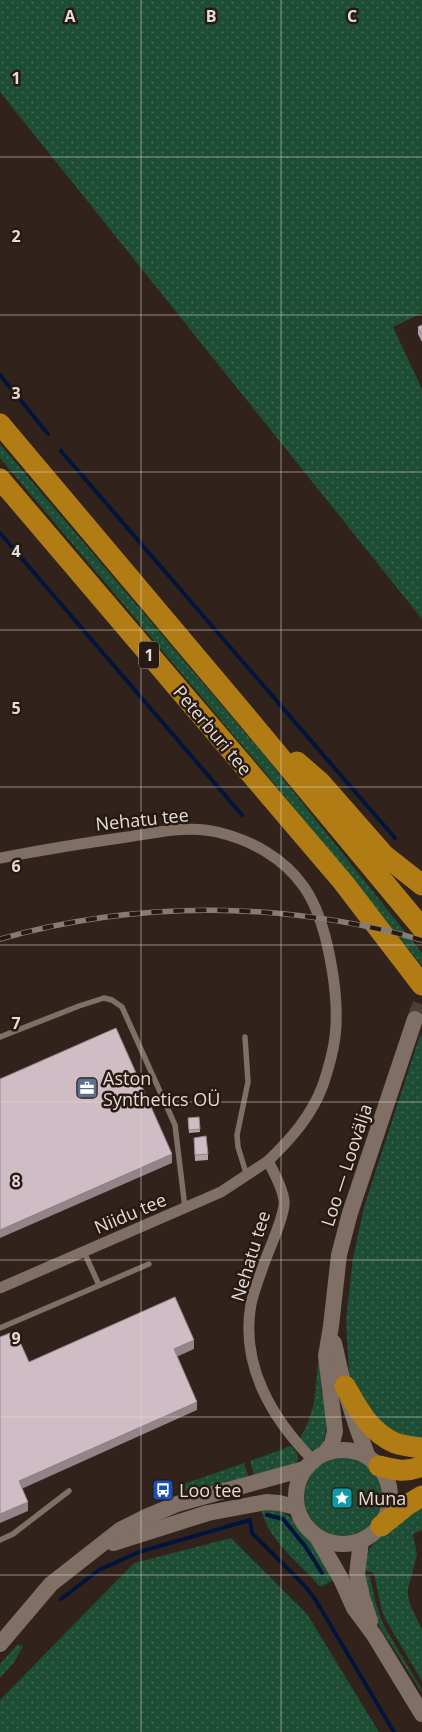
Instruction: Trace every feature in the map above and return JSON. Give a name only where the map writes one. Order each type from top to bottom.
[{"type":"highway","name":"Peterburi tee","points":[[0,424],[250,720],[422,928]]},
{"type":"highway","name":"Peterburi tee","points":[[0,479],[343,882],[422,986]]},
{"type":"highway","points":[[250,720],[320,782],[384,855],[422,885]]},
{"type":"highway","points":[[345,1386],[360,1413],[376,1432],[396,1443],[422,1448]]},
{"type":"highway","points":[[373,1461],[402,1471],[422,1466]]},
{"type":"highway","points":[[381,1526],[422,1496]]},
{"type":"street","name":"Nehatu tee","points":[[0,858],[98,841],[186,829],[214,832],[242,839],[260,848],[292,872],[305,888],[322,926],[333,981],[336,1012],[335,1038],[322,1086],[311,1108],[293,1136],[268,1161],[280,1186],[284,1201],[282,1213],[252,1304],[250,1324],[251,1350],[256,1374],[267,1402],[294,1439],[314,1461]]},
{"type":"street","name":"Loo — Loovälja","points":[[314,1461],[332,1444],[335,1431],[326,1356],[339,1255],[350,1213],[415,1019]]},
{"type":"street","name":"Niidu tee","points":[[0,1288],[221,1192],[268,1161]]},
{"type":"street","name":"Loo — Loovälja","points":[[331,1326],[338,1364],[355,1427],[373,1461]]},
{"type":"street","points":[[2,1643],[51,1584],[120,1530],[146,1516],[177,1504],[314,1461],[340,1450],[354,1451],[373,1461],[386,1477],[390,1496],[387,1514],[381,1526],[372,1535],[361,1541],[346,1545],[331,1543],[317,1537],[308,1529],[296,1508],[296,1494],[298,1481],[314,1461]]},
{"type":"street","points":[[100,1547],[208,1513],[266,1502],[279,1503],[296,1508]]},
{"type":"street","points":[[317,1537],[341,1579],[354,1608],[374,1635],[422,1714]]},
{"type":"street","points":[[361,1541],[357,1574],[374,1635]]},
{"type":"lane","points":[[0,1037],[104,998],[112,1000],[122,1007],[175,1125],[185,1208]]},
{"type":"lane","points":[[245,1037],[248,1082],[237,1135],[238,1147],[247,1176]]},
{"type":"lane","points":[[84,1252],[99,1285]]},
{"type":"lane","points":[[0,1328],[149,1264]]},
{"type":"lane","points":[[0,1540],[13,1534],[69,1492]]},
{"type":"green space","points":[[0,0],[422,0],[422,313],[393,327],[422,389],[422,619],[0,92]]},
{"type":"green space","points":[[0,444],[265,756],[422,953],[422,966],[263,770],[0,458]]},
{"type":"green space","points":[[420,1035],[422,1037],[422,1442],[390,1433],[378,1424],[353,1386],[349,1372],[346,1321],[353,1258],[364,1207]]},
{"type":"green space","points":[[320,1345],[321,1388],[326,1417],[326,1432],[321,1445],[312,1450],[300,1439],[314,1403]]},
{"type":"green space","points":[[291,1446],[297,1453],[297,1462],[254,1475],[250,1461]]},
{"type":"green space","points":[[343,1458],[358,1461],[370,1470],[379,1482],[382,1497],[379,1512],[370,1524],[358,1533],[343,1536],[328,1533],[316,1524],[307,1512],[304,1497],[307,1482],[316,1470],[328,1461]]},
{"type":"green space","points":[[244,1463],[249,1478],[220,1486],[181,1492],[178,1486]]},
{"type":"green space","points":[[422,1504],[422,1530],[413,1534],[417,1555],[408,1589],[408,1596],[411,1607],[422,1629],[422,1681],[382,1611],[374,1574],[362,1571],[366,1555],[375,1541]]},
{"type":"green space","points":[[261,1509],[278,1511],[291,1518],[312,1543],[335,1579],[323,1586],[319,1586],[277,1541],[265,1521]]},
{"type":"green space","points":[[231,1538],[307,1614],[379,1732],[0,1732],[0,1700],[134,1563]]},
{"type":"green space","points":[[363,1575],[370,1577],[376,1604],[384,1626],[421,1688],[422,1693],[379,1626],[371,1606]]},
{"type":"green space","points":[[18,1644],[23,1646],[15,1661],[0,1678],[0,1664]]},
{"type":"building","points":[[422,325],[422,335],[418,327]]},
{"type":"building","points":[[116,1028],[172,1154],[0,1230],[0,1079]]},
{"type":"building","points":[[199,1117],[200,1129],[189,1130],[188,1118]]},
{"type":"building","points":[[206,1136],[208,1154],[195,1155],[194,1138]]},
{"type":"building","points":[[175,1297],[194,1340],[174,1349],[197,1402],[19,1481],[28,1502],[0,1514],[0,1337],[15,1331],[29,1362]]},
{"type":"waterway","points":[[0,375],[48,434]]},
{"type":"waterway","points":[[61,451],[395,838]]},
{"type":"waterway","points":[[0,533],[242,815]]},
{"type":"waterway","points":[[267,1515],[283,1519],[305,1546],[322,1573]]},
{"type":"waterway","points":[[61,1599],[99,1570],[139,1552],[250,1520],[252,1533],[304,1585],[315,1599],[394,1732]]},
{"type":"tunnel","points":[[415,1019],[422,1000]]},
{"type":"railway","points":[[0,939],[52,926],[105,917],[211,910],[264,912],[317,918],[370,927],[422,940]]},
{"type":"place","name":"Aston Synthetics OÜ","points":[[87,1088]]},
{"type":"place","name":"Loo tee","points":[[163,1490]]},
{"type":"place","name":"Muna","points":[[342,1498]]}]
